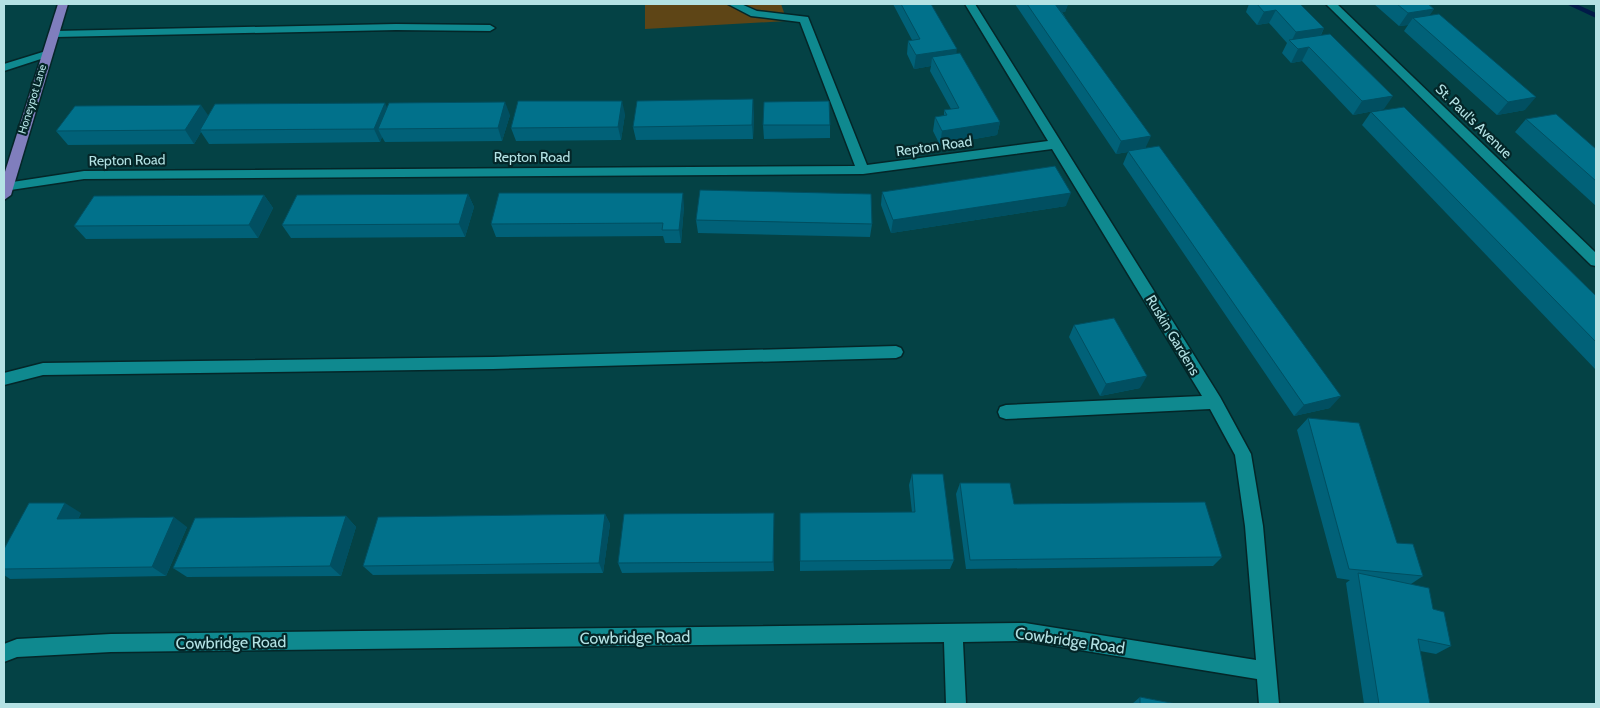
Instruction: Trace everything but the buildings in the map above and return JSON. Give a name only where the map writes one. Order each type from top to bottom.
[{"type":"main road","name":"Honeypot Lane","points":[[5,191],[63,4]]},
{"type":"street","points":[[733,4],[755,14],[804,20],[863,170]]},
{"type":"street","name":"Ruskin Gardens","points":[[970,4],[1214,402],[1243,454],[1254,526],[1269,704]]},
{"type":"street","name":"St. Paul's Avenue","points":[[1331,4],[1596,260]]},
{"type":"street","points":[[55,34],[396,27],[490,28]]},
{"type":"street","points":[[4,68],[46,54]]},
{"type":"street","name":"Repton Road","points":[[5,191],[84,175],[863,170],[1057,144]]},
{"type":"street","points":[[4,379],[43,369],[493,363],[896,352]]},
{"type":"street","points":[[1006,412],[1214,402]]},
{"type":"street","points":[[953,632],[956,704]]},
{"type":"street","name":"Cowbridge Road","points":[[4,653],[17,648],[111,643],[1025,632],[1265,671]]},
{"type":"shaded area","points":[[645,4],[781,4],[787,21],[645,29]]},
{"type":"waterway","points":[[1570,4],[1596,16]]}]
